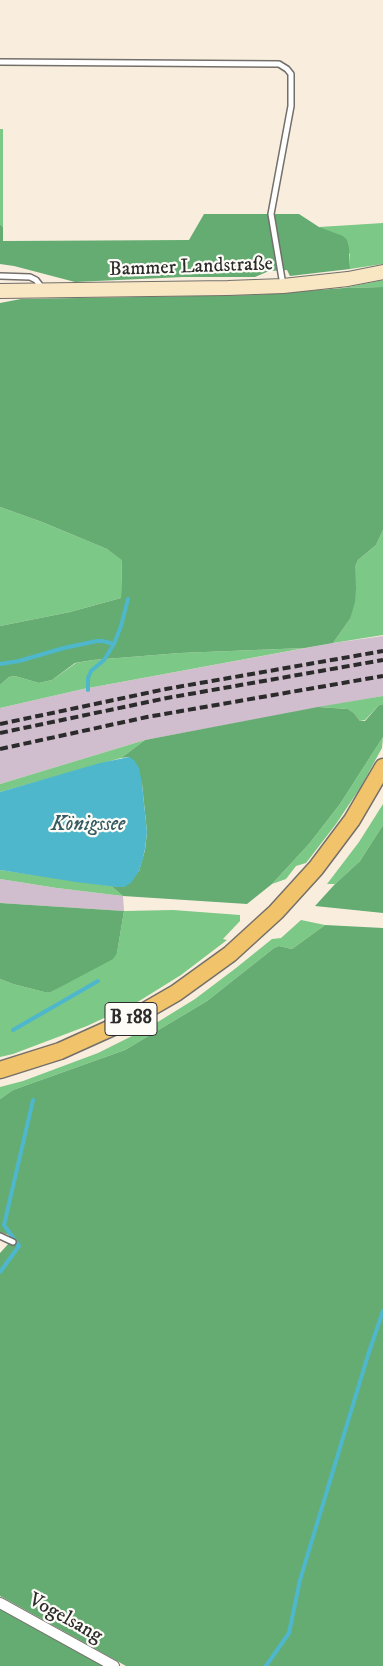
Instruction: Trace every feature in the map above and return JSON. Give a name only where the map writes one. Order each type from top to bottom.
[{"type":"main road","name":"Bammer Landstraße","points":[[0,291],[219,289],[283,286],[383,272]]},
{"type":"main road","name":"B 188","points":[[0,1070],[60,1051],[131,1019],[194,980],[247,939],[301,885],[352,820],[383,767]]},
{"type":"street","name":"Vogelsang","points":[[0,1603],[114,1666]]},
{"type":"lane","points":[[0,62],[279,64],[287,69],[291,74],[292,106],[271,214],[283,286]]},
{"type":"lane","points":[[0,276],[30,277],[41,284],[45,291]]},
{"type":"lane","points":[[0,1236],[13,1242]]},
{"type":"shaded area","points":[[383,636],[383,696],[145,740],[0,784],[0,708],[83,689],[333,643]]},
{"type":"shaded area","points":[[0,879],[123,896],[124,911],[0,903]]},
{"type":"green space","points":[[0,129],[3,129],[3,227],[0,224]]},
{"type":"green space","points":[[204,214],[299,214],[319,227],[343,236],[347,240],[350,269],[290,276],[287,270],[269,271],[255,277],[183,277],[75,282],[0,264],[0,224],[3,227],[3,241],[189,240]]},
{"type":"green space","points":[[383,223],[383,264],[350,269],[350,254],[319,227]]},
{"type":"green space","points":[[383,280],[383,287],[344,288]]},
{"type":"green space","points":[[383,287],[383,530],[376,545],[358,560],[355,567],[355,602],[350,619],[333,643],[305,648],[180,653],[93,660],[75,663],[52,680],[39,683],[15,676],[9,677],[0,685],[0,626],[70,612],[121,598],[122,560],[107,549],[0,507],[0,303],[21,299],[254,295]]},
{"type":"green space","points":[[0,507],[107,549],[122,559],[121,598],[70,612],[0,626]]},
{"type":"green space","points":[[383,530],[383,635],[333,643],[350,619],[355,567],[358,560],[376,545]]},
{"type":"green space","points":[[305,648],[83,689],[0,708],[0,685],[9,677],[15,676],[39,683],[52,680],[76,663],[180,653]]},
{"type":"green space","points":[[383,696],[383,704],[379,705],[365,720],[360,721],[348,709],[318,707]]},
{"type":"green space","points":[[383,704],[383,737],[340,804],[309,844],[272,884],[247,904],[123,896],[111,886],[124,887],[139,871],[145,850],[147,832],[142,784],[129,757],[121,758],[145,740],[318,707],[348,709],[360,721],[365,721],[379,705]]},
{"type":"green space","points":[[383,737],[382,748],[360,788],[336,824],[306,863],[296,866],[286,879],[272,884],[309,844],[340,804]]},
{"type":"green space","points":[[145,740],[121,758],[0,792],[0,784]]},
{"type":"green space","points":[[383,804],[383,825],[360,861],[335,884],[327,884],[359,842]]},
{"type":"green space","points":[[383,825],[383,913],[315,906],[360,861]]},
{"type":"green space","points":[[0,870],[111,886],[123,896],[0,879]]},
{"type":"green space","points":[[0,903],[124,911],[117,953],[113,959],[51,992],[44,992],[0,979]]},
{"type":"green space","points":[[173,910],[240,915],[240,921],[223,939],[227,940],[181,975],[136,1003],[87,1026],[13,1054],[0,1057],[0,979],[44,992],[51,992],[117,953],[124,911]]},
{"type":"green space","points":[[301,920],[325,925],[292,949],[279,946],[274,948],[207,1001],[125,1050],[13,1090],[0,1099],[0,1087],[23,1081],[98,1053],[148,1028],[195,999],[272,939],[281,938]]},
{"type":"green space","points":[[325,925],[383,928],[383,1666],[126,1666],[0,1596],[0,1253],[10,1242],[12,1236],[0,1232],[0,1099],[13,1090],[125,1050],[207,1001],[274,948],[279,946],[292,949]]},
{"type":"green space","points":[[0,1609],[103,1666],[0,1666]]},
{"type":"water","name":"Königssee","points":[[129,757],[134,760],[139,768],[147,832],[142,862],[139,871],[131,883],[124,887],[117,887],[0,870],[0,792],[100,763]]},
{"type":"waterway","points":[[88,690],[88,678],[91,671],[104,660],[114,644],[128,599]]},
{"type":"waterway","points":[[0,664],[97,641],[114,644]]},
{"type":"waterway","points":[[13,1030],[98,981]]},
{"type":"waterway","points":[[0,1272],[19,1246],[4,1225],[33,1100]]},
{"type":"waterway","points":[[266,1666],[289,1633],[300,1580],[383,1311]]},
{"type":"railway","points":[[0,724],[166,689],[383,651]]},
{"type":"railway","points":[[0,733],[167,698],[383,660]]},
{"type":"railway","points":[[0,749],[147,717],[383,676]]}]
